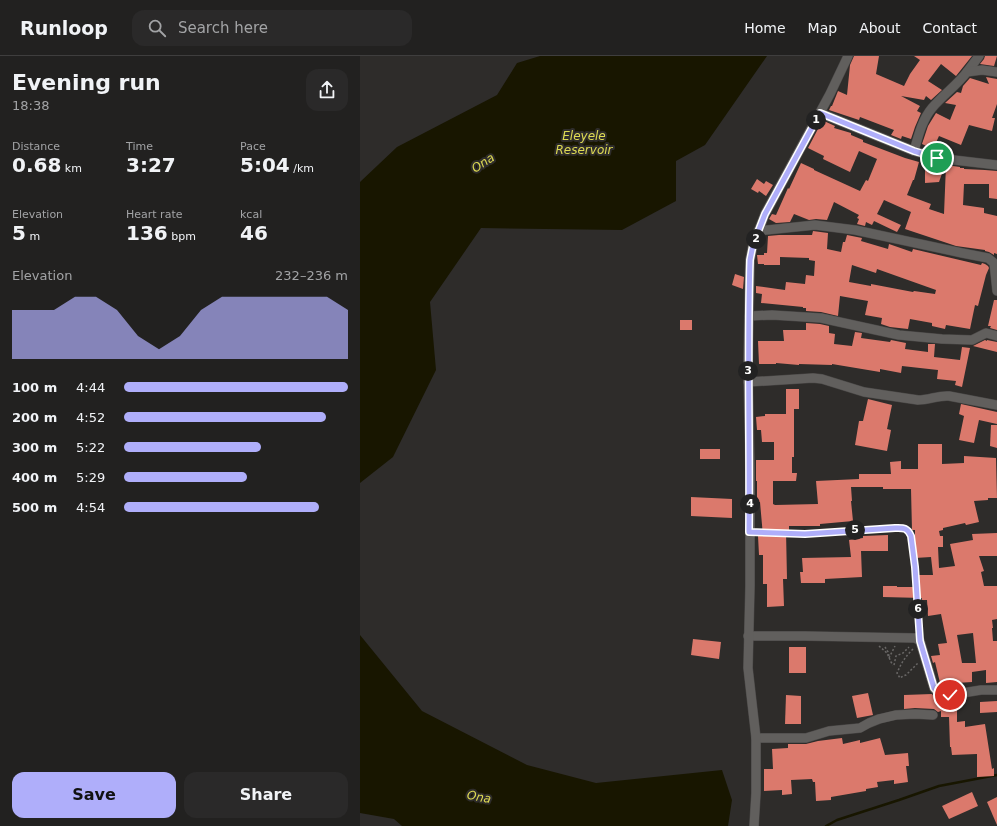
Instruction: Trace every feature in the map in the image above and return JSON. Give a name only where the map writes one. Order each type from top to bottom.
[{"type":"street","points":[[754,826],[756,793],[756,738],[748,668],[750,586],[748,382],[750,260],[753,245],[765,214],[830,94],[848,56]]},
{"type":"street","points":[[914,151],[922,126],[931,109],[960,81],[978,56]]},
{"type":"street","points":[[967,72],[982,70],[997,72]]},
{"type":"street","points":[[820,113],[914,151],[937,158],[997,165]]},
{"type":"street","points":[[758,232],[815,225],[869,232],[988,258],[994,263],[997,291]]},
{"type":"street","points":[[749,316],[772,315],[820,318],[899,334],[942,339],[972,340],[986,333],[997,336]]},
{"type":"street","points":[[748,382],[813,378],[822,379],[864,392],[918,400],[926,400],[944,395],[997,405]]},
{"type":"street","points":[[748,636],[901,637],[918,639],[924,652],[934,688],[942,696],[981,690],[997,690]]},
{"type":"street","points":[[756,738],[806,738],[829,731],[860,728],[896,715],[933,715]]},
{"type":"path","points":[[749,532],[805,534],[905,528],[909,531],[911,536],[915,567],[918,639],[897,672],[900,678],[914,668],[921,660],[924,652]]},
{"type":"path","points":[[867,637],[872,643],[887,653],[893,665],[896,656],[903,653],[915,639],[918,639]]},
{"type":"path","points":[[881,637],[888,652],[889,658]]},
{"type":"path","points":[[889,658],[901,637]]},
{"type":"water","name":"Eleyele Reservoir","points":[[540,56],[767,56],[705,145],[676,161],[676,201],[622,230],[481,228],[430,302],[436,370],[393,457],[360,483],[360,182],[397,147],[497,95],[517,63]]},
{"type":"water","name":"Ona","points":[[360,635],[422,711],[527,765],[596,783],[722,770],[732,800],[728,826],[402,826],[394,819],[360,813]]},
{"type":"building","points":[[854,56],[879,56],[876,74],[904,86],[920,60],[914,56],[972,56],[956,76],[941,64],[928,81],[942,90],[931,100],[926,96],[924,100],[901,96],[920,106],[917,111],[921,113],[911,139],[902,136],[901,139],[891,135],[894,130],[860,117],[859,120],[829,110],[838,91],[847,95],[850,65]]},
{"type":"building","points":[[985,56],[997,56],[994,66],[980,64]]},
{"type":"building","points":[[986,77],[997,79],[997,104],[992,118],[995,118],[992,131],[969,125],[961,145],[939,136],[933,149],[922,144],[928,126],[936,113],[950,120],[956,105],[945,103],[957,92],[961,93],[963,86],[970,78],[989,84]]},
{"type":"building","points":[[824,121],[835,126],[834,128],[851,133],[851,135],[863,140],[863,142],[919,162],[914,180],[907,195],[931,204],[929,209],[944,214],[946,165],[964,169],[997,171],[997,199],[989,198],[989,184],[964,184],[963,205],[984,208],[984,213],[997,216],[997,254],[994,253],[994,255],[985,250],[956,246],[905,229],[911,212],[884,200],[877,214],[901,225],[897,232],[874,221],[872,225],[866,222],[865,226],[857,224],[859,219],[857,218],[859,215],[834,202],[827,220],[809,220],[794,214],[790,222],[776,223],[769,219],[772,214],[776,215],[801,163],[860,191],[866,180],[868,181],[877,159],[859,151],[850,172],[823,159],[824,156],[808,148],[819,127],[821,128]]},
{"type":"building","points":[[925,162],[945,165],[939,182],[925,183]]},
{"type":"building","points":[[757,179],[764,184],[766,181],[773,185],[766,196],[759,191],[758,193],[751,189]]},
{"type":"building","points":[[813,231],[828,233],[827,249],[841,252],[843,242],[845,242],[847,235],[862,238],[861,241],[888,249],[889,244],[912,252],[913,249],[981,265],[982,263],[985,264],[989,268],[978,306],[975,305],[970,329],[946,325],[945,329],[932,326],[932,323],[910,319],[908,329],[890,327],[881,324],[882,318],[865,315],[868,301],[840,296],[838,316],[821,312],[806,311],[806,308],[803,307],[761,303],[762,294],[756,293],[756,286],[785,290],[786,282],[805,284],[806,275],[814,276],[815,261],[809,260],[809,258],[780,257],[780,265],[758,264],[757,255],[764,255],[764,253],[767,253],[768,236],[812,235]],"holes":[[[852,265],[876,273],[877,269],[936,290],[935,294],[849,282]]]},
{"type":"building","points":[[735,274],[744,277],[743,289],[732,285]]},
{"type":"building","points":[[994,300],[997,300],[997,330],[990,328],[991,326],[988,326]]},
{"type":"building","points":[[680,320],[692,320],[692,330],[680,330]]},
{"type":"building","points":[[806,323],[829,326],[829,333],[835,334],[834,344],[852,346],[855,332],[862,333],[861,338],[890,342],[891,340],[906,343],[905,349],[928,352],[928,344],[935,344],[934,357],[960,360],[962,347],[970,348],[962,387],[955,385],[956,381],[937,379],[938,370],[902,366],[901,373],[880,369],[880,372],[832,364],[759,364],[758,341],[784,341],[783,330],[806,330]]},
{"type":"building","points":[[985,340],[997,342],[997,352],[973,346]]},
{"type":"building","points":[[786,389],[799,389],[799,409],[794,409],[794,457],[792,457],[792,473],[797,473],[796,481],[773,481],[773,504],[775,505],[818,504],[816,481],[859,479],[859,474],[891,474],[890,462],[901,461],[901,469],[918,469],[918,444],[942,444],[942,464],[964,463],[964,456],[996,458],[997,498],[974,501],[979,522],[966,525],[965,523],[943,528],[943,530],[939,531],[940,536],[943,536],[943,547],[938,547],[939,568],[955,566],[950,544],[973,540],[972,534],[997,533],[997,556],[979,556],[984,571],[981,572],[984,586],[997,586],[997,619],[992,620],[992,628],[993,641],[997,641],[997,682],[986,683],[986,670],[972,672],[972,682],[956,683],[957,688],[943,689],[941,687],[935,662],[933,663],[931,656],[940,655],[938,644],[947,643],[941,614],[928,616],[927,600],[922,600],[922,598],[883,597],[883,586],[917,587],[917,575],[933,575],[931,557],[915,558],[915,530],[912,530],[911,489],[851,487],[853,521],[820,524],[820,526],[789,526],[789,531],[786,531],[787,579],[783,579],[784,606],[767,607],[767,584],[763,584],[763,555],[759,555],[758,536],[763,536],[760,502],[757,502],[756,460],[774,460],[774,442],[762,442],[761,430],[757,430],[756,417],[765,416],[765,414],[786,414]],"holes":[[[973,633],[976,663],[962,663],[957,635]]]},
{"type":"building","points":[[868,399],[892,405],[887,429],[891,430],[887,451],[855,445],[859,421],[863,421]]},
{"type":"building","points":[[961,404],[997,412],[997,424],[979,420],[974,443],[959,440],[964,416],[959,414]]},
{"type":"building","points":[[991,425],[997,425],[997,448],[990,446]]},
{"type":"building","points":[[700,449],[720,449],[720,459],[700,459]]},
{"type":"building","points":[[691,497],[732,499],[732,518],[691,516]]},
{"type":"building","points":[[888,535],[888,551],[861,551],[862,577],[825,579],[825,583],[801,583],[800,572],[803,572],[802,558],[851,557],[849,540],[863,538],[863,536]]},
{"type":"building","points":[[693,639],[721,642],[719,659],[691,655]]},
{"type":"building","points":[[789,647],[806,647],[806,673],[789,673]]},
{"type":"building","points":[[868,693],[873,715],[857,718],[852,696]]},
{"type":"building","points":[[932,694],[940,701],[957,700],[957,722],[965,721],[965,727],[985,724],[992,769],[994,768],[994,776],[977,777],[977,754],[952,755],[950,747],[949,717],[941,717],[941,711],[938,712],[934,709],[904,709],[904,695]]},
{"type":"building","points":[[786,695],[801,696],[801,724],[785,724]]},
{"type":"building","points":[[997,701],[997,712],[980,713],[980,702]]},
{"type":"building","points":[[842,738],[843,744],[860,740],[860,743],[880,738],[885,755],[908,753],[909,766],[906,766],[908,782],[894,784],[894,780],[877,782],[878,787],[866,789],[866,791],[831,797],[831,800],[816,801],[815,782],[813,782],[812,779],[791,780],[792,794],[782,795],[782,790],[764,791],[764,769],[773,769],[772,749],[788,748],[788,744],[806,744]]},
{"type":"building","points":[[972,792],[978,806],[949,819],[942,806]]},
{"type":"building","points":[[997,797],[997,825],[987,802]]},
{"type":"waterway","points":[[826,826],[837,820],[939,786],[997,775]]},
{"type":"route","points":[[937,158],[914,151],[820,113],[765,214],[753,245],[750,260],[748,367],[750,471],[749,532],[805,534],[895,528],[905,528],[909,531],[915,567],[920,641],[934,688],[942,696],[950,695]]}]
